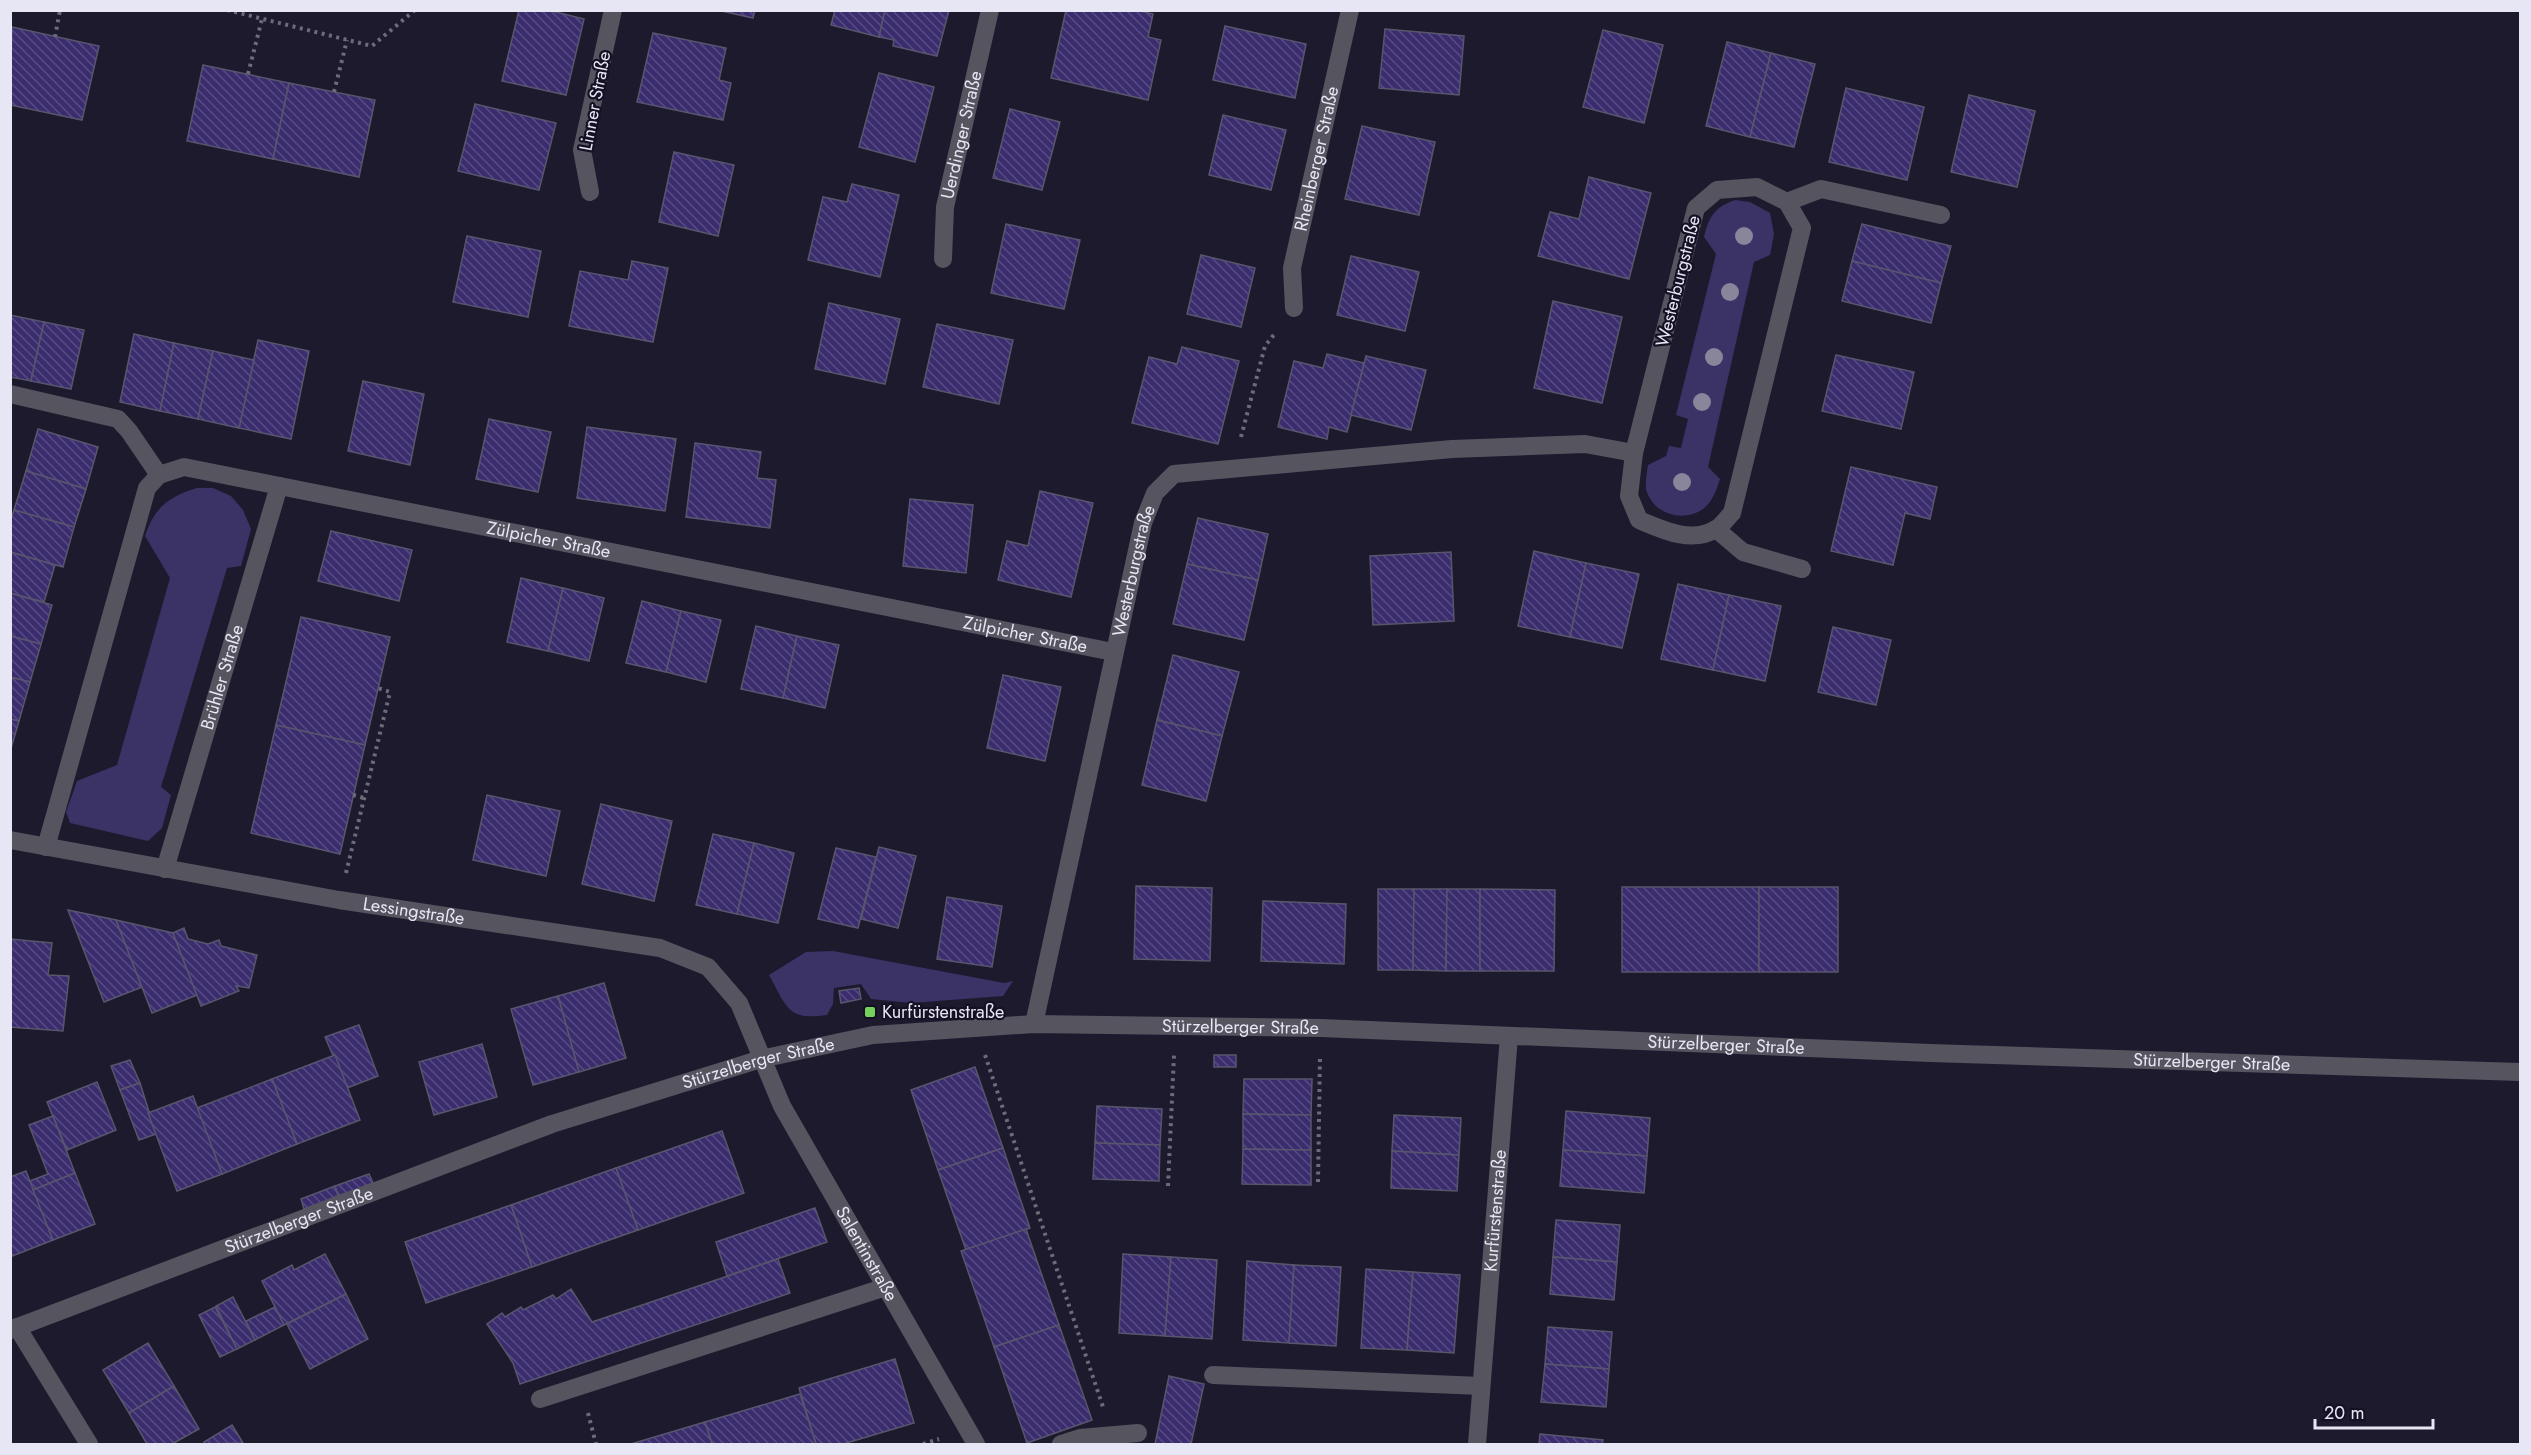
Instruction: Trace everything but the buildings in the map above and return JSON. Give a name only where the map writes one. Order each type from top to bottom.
[{"type":"street","name":"Linner Straße","points":[[590,192],[582,150],[613,10]]},
{"type":"street","name":"Uerdinger Straße","points":[[943,259],[945,207],[990,10]]},
{"type":"street","name":"Rheinberger Straße","points":[[1294,308],[1292,268],[1350,10]]},
{"type":"street","name":"Westerburgstraße","points":[[1716,529],[1701,535],[1677,535],[1639,520],[1629,496],[1634,453],[1696,208],[1717,190],[1757,188],[1787,202]]},
{"type":"street","points":[[1802,569],[1743,552],[1716,529],[1732,513],[1802,228],[1787,202],[1821,189],[1941,215]]},
{"type":"street","points":[[10,394],[118,419],[159,475],[147,488],[46,847]]},
{"type":"street","name":"Westerburgstraße","points":[[1034,1024],[1113,652],[1143,523],[1155,493],[1174,474],[1452,449],[1585,444],[1634,453]]},
{"type":"street","name":"Zülpicher Straße","points":[[159,475],[184,467],[1113,652]]},
{"type":"street","name":"Brühler Straße","points":[[165,869],[279,486]]},
{"type":"street","name":"Lessingstraße","points":[[10,840],[339,900],[660,948],[708,968],[739,1003],[761,1059]]},
{"type":"street","name":"Stürzelberger Straße","points":[[14,1328],[552,1124],[761,1059],[873,1035],[975,1026],[1034,1024],[1321,1028],[2520,1072]]},
{"type":"street","name":"Kurfürstenstraße","points":[[1477,1444],[1509,1036]]},
{"type":"street","name":"Salentinstraße","points":[[761,1059],[782,1106],[976,1444]]},
{"type":"street","points":[[540,1399],[886,1287]]},
{"type":"street","points":[[14,1328],[89,1444]]},
{"type":"street","points":[[1213,1375],[1481,1386]]},
{"type":"street","points":[[1061,1444],[1080,1438],[1138,1433]]},
{"type":"path","points":[[55,37],[60,10]]},
{"type":"path","points":[[227,10],[372,46],[415,10]]},
{"type":"path","points":[[248,74],[262,19]]},
{"type":"path","points":[[334,92],[347,40]]},
{"type":"path","points":[[1228,469],[1240,442],[1265,346],[1294,308]]},
{"type":"path","points":[[339,900],[390,692],[378,688]]},
{"type":"path","points":[[353,795],[364,798]]},
{"type":"path","points":[[975,1026],[1112,1436]]},
{"type":"path","points":[[1168,1186],[1175,1027]]},
{"type":"path","points":[[1318,1182],[1321,1028]]},
{"type":"shaded area","points":[[1735,200],[1750,202],[1770,213],[1774,234],[1770,255],[1754,262],[1708,467],[1720,479],[1708,505],[1692,514],[1676,515],[1660,509],[1649,497],[1646,489],[1648,465],[1666,456],[1669,446],[1681,448],[1688,419],[1676,415],[1716,254],[1704,237],[1714,213]]},
{"type":"shaded area","points":[[197,488],[213,488],[231,496],[243,510],[251,529],[241,566],[227,568],[161,787],[171,795],[162,828],[148,841],[70,823],[66,812],[77,781],[117,765],[170,578],[145,536],[153,518],[164,504],[178,495]]},
{"type":"shaded area","points":[[833,951],[1004,983],[1013,981],[1003,996],[911,1003],[871,999],[861,984],[834,988],[833,1004],[827,1015],[804,1016],[790,1009],[769,975],[806,952]]},
{"type":"place","name":"Kurfürstenstraße","points":[[870,1012]]}]
